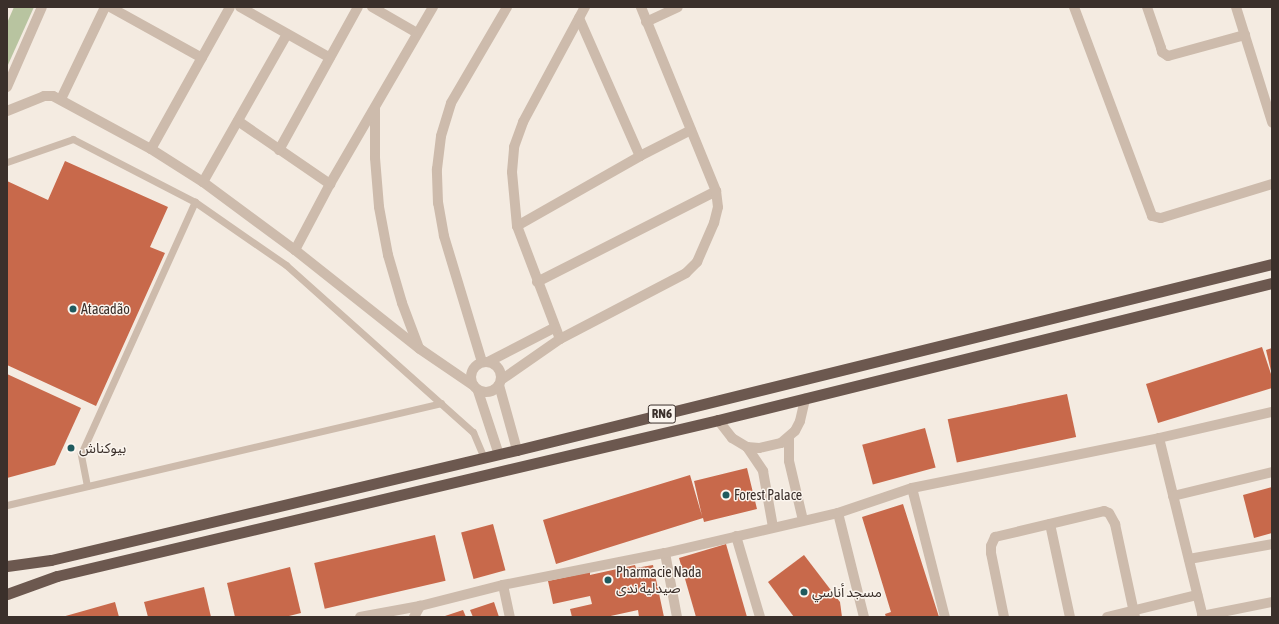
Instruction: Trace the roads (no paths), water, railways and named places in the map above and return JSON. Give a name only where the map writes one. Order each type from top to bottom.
[{"type":"highway","name":"RN6","points":[[7,566],[51,560],[499,455],[1272,264]]},
{"type":"highway","name":"RN6","points":[[7,594],[57,576],[718,420],[1272,283]]},
{"type":"street","points":[[7,87],[42,7]]},
{"type":"street","points":[[61,98],[105,7]]},
{"type":"street","points":[[110,7],[202,58]]},
{"type":"street","points":[[151,149],[230,7]]},
{"type":"street","points":[[240,7],[330,58]]},
{"type":"street","points":[[280,150],[358,7]]},
{"type":"street","points":[[372,7],[417,33]]},
{"type":"street","points":[[295,250],[330,184],[433,7]]},
{"type":"street","points":[[507,7],[451,103],[442,136],[437,169],[438,203],[444,236],[485,362],[499,368],[500,382],[517,450]]},
{"type":"street","points":[[560,340],[554,328],[517,226],[512,172],[514,147],[523,122],[585,7]]},
{"type":"street","points":[[7,111],[48,95],[61,98],[151,149],[202,182],[295,250],[420,349],[476,388],[490,392],[500,382],[560,340],[679,278],[692,267],[700,254],[717,214],[718,200],[716,191],[645,13],[678,7]]},
{"type":"street","points":[[1074,7],[1152,216],[1161,218],[1272,184]]},
{"type":"street","points":[[1147,7],[1161,48],[1165,55],[1168,56],[1245,35]]},
{"type":"street","points":[[1236,7],[1270,104],[1272,122]]},
{"type":"street","points":[[579,18],[640,156]]},
{"type":"street","points":[[202,182],[287,34]]},
{"type":"street","points":[[375,108],[375,158],[381,214],[388,255],[402,303],[420,349]]},
{"type":"street","points":[[238,121],[330,184]]},
{"type":"street","points":[[517,226],[640,156],[692,130]]},
{"type":"street","points":[[537,282],[716,191]]},
{"type":"street","points":[[499,455],[471,375],[477,365],[554,328]]},
{"type":"street","points":[[747,447],[759,448],[774,445],[789,438],[800,421],[805,399]]},
{"type":"street","points":[[360,617],[420,606],[503,585],[665,553],[838,513],[912,488],[1159,438],[1272,412]]},
{"type":"street","points":[[718,420],[732,438],[747,447],[763,471],[773,527]]},
{"type":"street","points":[[789,438],[789,461],[803,520]]},
{"type":"street","points":[[1159,438],[1203,616],[1272,602]]},
{"type":"street","points":[[1173,496],[1272,472]]},
{"type":"street","points":[[912,488],[945,617]]},
{"type":"street","points":[[1004,617],[991,553],[992,541],[1002,535],[1104,511],[1109,513],[1115,524],[1134,614]]},
{"type":"street","points":[[838,513],[864,617]]},
{"type":"street","points":[[1050,524],[1070,617]]},
{"type":"street","points":[[736,536],[760,617]]},
{"type":"street","points":[[1189,559],[1272,544]]},
{"type":"street","points":[[665,553],[676,617]]},
{"type":"street","points":[[503,585],[510,617]]},
{"type":"street","points":[[1107,617],[1134,614],[1197,595]]},
{"type":"street","points":[[414,617],[420,606]]},
{"type":"lane","points":[[7,162],[72,139],[195,202],[286,265],[441,402],[473,432],[484,458]]},
{"type":"lane","points":[[87,486],[81,454],[195,202]]},
{"type":"lane","points":[[7,505],[441,402]]},
{"type":"place","name":"Atacadão","points":[[73,309]]},
{"type":"place","name":"بيوكناش","points":[[71,448]]},
{"type":"place","name":"Forest Palace","points":[[726,495]]},
{"type":"place","name":"Pharmacie Nada صيدلية ندى","points":[[608,580]]},
{"type":"place","name":"مسجد أناسي","points":[[804,592]]}]
